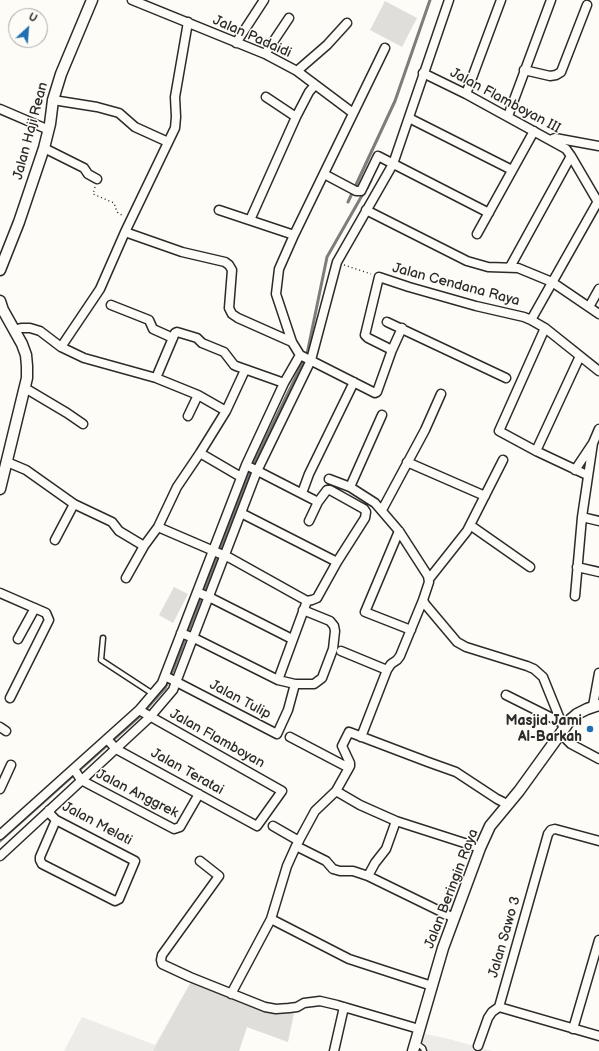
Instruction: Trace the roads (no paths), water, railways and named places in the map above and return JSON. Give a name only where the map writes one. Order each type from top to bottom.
[{"type":"street","name":"Jalan Haji Rean","points":[[0,270],[19,222],[44,148],[49,130],[53,100],[63,68],[92,0]]},
{"type":"street","name":"Jalan Padaidi","points":[[132,0],[265,54],[297,71],[353,113]]},
{"type":"street","points":[[236,43],[264,0]]},
{"type":"street","points":[[0,856],[150,717],[170,695],[171,678],[219,553],[241,477],[251,468],[305,357],[337,262],[393,164],[449,0]]},
{"type":"street","points":[[466,94],[501,0]]},
{"type":"street","points":[[508,116],[551,0]]},
{"type":"street","points":[[524,70],[550,76],[561,72],[587,5]]},
{"type":"street","points":[[265,54],[289,18]]},
{"type":"street","points":[[61,347],[100,289],[175,128],[175,97],[188,22]]},
{"type":"street","points":[[297,71],[327,45],[346,23]]},
{"type":"street","points":[[385,48],[294,235],[279,269],[276,294],[292,342],[305,357],[375,393],[377,392],[392,350],[402,328]]},
{"type":"street","name":"Jalan Flamboyan III","points":[[423,73],[508,116],[566,149],[571,156]]},
{"type":"street","points":[[250,220],[296,117],[309,92],[315,85]]},
{"type":"street","points":[[266,97],[296,117]]},
{"type":"street","points":[[53,100],[97,107],[119,113],[135,127],[168,142]]},
{"type":"street","points":[[0,109],[49,130]]},
{"type":"street","points":[[409,118],[512,170]]},
{"type":"street","points":[[478,234],[488,213],[534,131]]},
{"type":"street","points":[[550,140],[555,138],[599,146]]},
{"type":"street","points":[[44,148],[84,168],[88,174],[97,179]]},
{"type":"street","points":[[324,174],[354,189],[362,190],[378,156],[488,213]]},
{"type":"street","points":[[531,320],[598,203],[571,156]]},
{"type":"street","points":[[510,267],[571,156]]},
{"type":"street","points":[[219,210],[294,235]]},
{"type":"street","points":[[366,210],[467,261],[488,267],[518,268],[552,282],[599,314]]},
{"type":"street","points":[[126,232],[182,252],[225,262],[232,270],[230,308],[232,314],[292,342]]},
{"type":"street","name":"Jalan Cendana Raya","points":[[392,350],[365,335],[378,277],[476,306],[524,317],[545,328],[599,370]]},
{"type":"street","points":[[589,307],[599,289]]},
{"type":"street","points":[[0,300],[2,311],[14,330],[26,355],[27,378],[0,489]]},
{"type":"street","points":[[111,306],[149,320],[153,329],[175,335],[197,338],[202,343],[224,352],[234,365],[284,383]]},
{"type":"street","points":[[387,322],[506,378]]},
{"type":"street","points":[[14,330],[22,328],[35,330],[61,347],[84,358],[156,378],[198,395],[226,411]]},
{"type":"street","points":[[545,328],[499,431],[536,451],[587,475]]},
{"type":"street","points":[[156,378],[175,335]]},
{"type":"street","points":[[536,451],[580,356]]},
{"type":"street","points":[[0,835],[139,710],[162,683],[171,678],[219,553],[241,513],[251,468],[284,383],[305,357]]},
{"type":"street","points":[[126,578],[144,546],[158,527],[177,487],[226,411],[245,370]]},
{"type":"street","points":[[302,494],[309,474],[354,382]]},
{"type":"street","points":[[25,388],[83,424]]},
{"type":"street","points":[[382,510],[425,430],[441,394]]},
{"type":"street","points":[[188,416],[198,395]]},
{"type":"street","points":[[350,487],[382,415]]},
{"type":"street","points":[[575,596],[587,475],[593,443],[599,428]]},
{"type":"street","points":[[575,470],[593,443]]},
{"type":"street","points":[[200,453],[241,477]]},
{"type":"street","points":[[361,737],[387,670],[400,656],[423,600],[429,579],[467,531],[503,460]]},
{"type":"street","points":[[7,462],[26,470],[74,504],[112,522],[119,531],[144,546]]},
{"type":"street","points":[[407,462],[485,496]]},
{"type":"street","points":[[251,468],[318,502]]},
{"type":"street","points":[[330,490],[331,480],[350,487],[375,503],[399,531],[429,579]]},
{"type":"street","points":[[158,527],[219,553],[307,601],[317,598],[337,562],[365,518],[366,512],[364,508],[330,490],[326,490],[318,502],[309,521]]},
{"type":"street","points":[[55,540],[74,504]]},
{"type":"street","points":[[241,513],[337,562]]},
{"type":"street","points":[[582,517],[599,521]]},
{"type":"street","points":[[470,525],[530,567]]},
{"type":"street","points":[[399,531],[365,612],[410,630]]},
{"type":"street","points":[[577,567],[599,572]]},
{"type":"street","points":[[0,593],[46,613],[49,620],[10,698]]},
{"type":"street","points":[[203,595],[292,640]]},
{"type":"street","points":[[423,600],[452,636],[466,647],[518,663],[539,673],[546,684],[562,728],[571,744],[599,759]]},
{"type":"street","points":[[278,680],[307,601]]},
{"type":"street","points":[[18,640],[35,608]]},
{"type":"street","points":[[187,635],[278,680],[296,684],[314,684],[322,678],[334,648],[335,631],[334,626],[330,621],[303,610]]},
{"type":"street","points":[[341,651],[387,670]]},
{"type":"street","points":[[596,706],[599,673]]},
{"type":"street","name":"Jalan Tulip","points":[[171,678],[277,734],[288,710],[296,684]]},
{"type":"street","points":[[506,695],[562,728]]},
{"type":"street","name":"Jalan Beringin Raya","points":[[414,1047],[454,918],[480,848],[490,826],[519,791],[562,728],[577,714],[596,706]]},
{"type":"street","name":"Jalan Flamboyan","points":[[139,710],[282,790],[257,826]]},
{"type":"street","points":[[232,994],[271,919],[287,866],[315,811],[336,791],[349,768],[350,763],[342,748],[342,744],[349,732],[456,772],[507,804]]},
{"type":"street","points":[[290,737],[349,768]]},
{"type":"street","name":"Jalan Teratai","points":[[107,739],[116,749],[257,826]]},
{"type":"street","points":[[0,789],[11,765]]},
{"type":"street","name":"Jalan Anggrek","points":[[74,769],[81,780],[174,829],[180,827],[199,794]]},
{"type":"street","points":[[336,791],[360,805],[396,821],[480,848]]},
{"type":"street","name":"Jalan Melati","points":[[49,810],[51,815],[56,820],[135,860],[119,899],[115,901],[42,864],[40,857],[56,820]]},
{"type":"street","points":[[368,876],[375,863],[386,849],[396,821]]},
{"type":"street","points":[[273,826],[298,844],[326,861],[333,869],[340,871],[353,871],[368,876],[454,918]]},
{"type":"street","name":"Jalan Sawo 3","points":[[478,1046],[488,1018],[492,1012],[499,1007],[546,839],[551,830],[556,829],[599,841]]},
{"type":"street","points":[[200,861],[219,876],[162,955],[162,964],[260,1006],[276,1009],[289,1008],[297,1007],[304,1003],[320,1001],[419,1029]]},
{"type":"street","points":[[271,919],[349,959],[432,986]]},
{"type":"street","points":[[573,1029],[599,940]]},
{"type":"street","points":[[334,1051],[344,1007]]},
{"type":"street","points":[[499,1007],[599,1036]]},
{"type":"lane","points":[[103,638],[101,660],[153,694]]},
{"type":"lane","points":[[414,1047],[423,1048],[424,1051]]},
{"type":"waterway","points":[[348,202],[395,101],[430,0]]},
{"type":"waterway","points":[[367,188],[371,180]]},
{"type":"waterway","points":[[0,841],[140,716],[165,688],[253,465],[307,354],[327,257],[364,192]]},
{"type":"place","name":"Masjid Jami Al-Barkah","points":[[590,729]]}]
